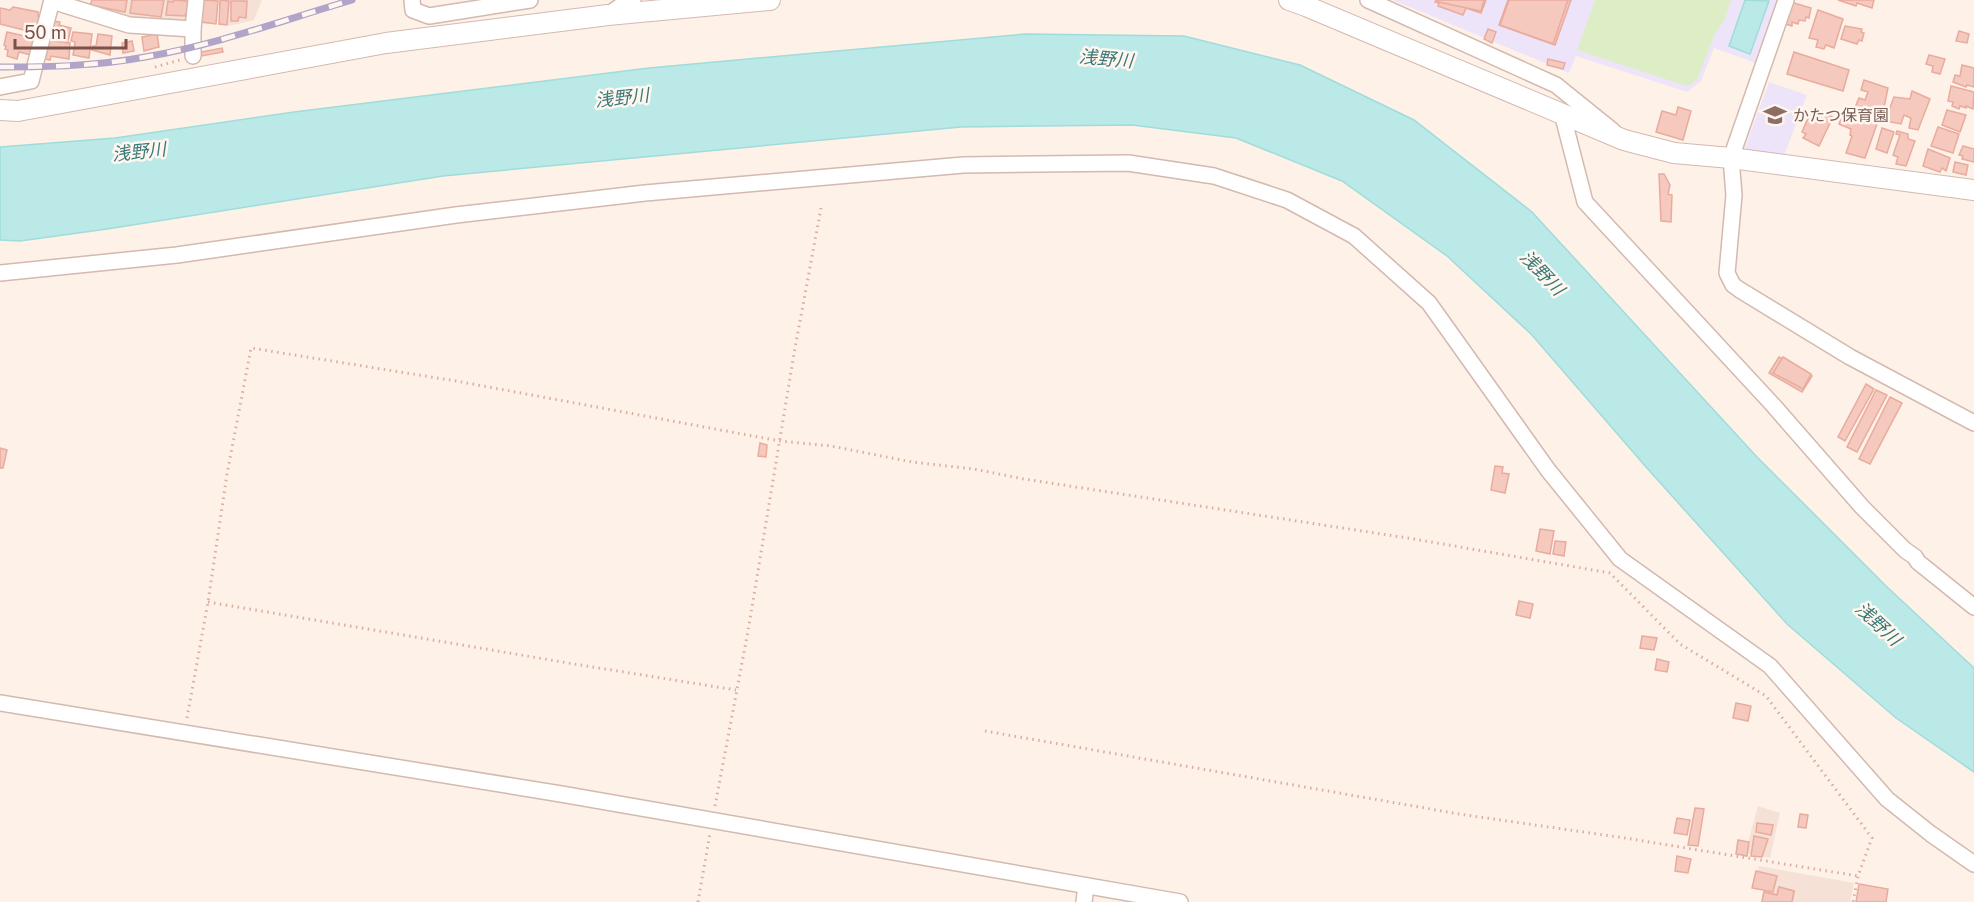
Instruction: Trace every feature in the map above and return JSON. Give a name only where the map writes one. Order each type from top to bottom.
[{"type":"street","points":[[193,56],[196,0]]},
{"type":"street","points":[[412,0],[413,10],[429,16],[530,0]]},
{"type":"street","points":[[608,15],[626,2],[633,0]]},
{"type":"street","points":[[0,110],[18,111],[386,43],[608,15],[770,0]]},
{"type":"street","points":[[1289,0],[1624,140],[1674,153],[1731,158],[1974,190]]},
{"type":"street","points":[[1368,0],[1556,85],[1624,140]]},
{"type":"street","points":[[1786,0],[1731,158],[1734,195],[1727,273],[1733,285],[1850,357],[1974,423]]},
{"type":"street","points":[[0,87],[31,81],[52,1],[129,25],[193,29]]},
{"type":"street","points":[[1562,113],[1585,202],[1773,405],[1862,507],[1918,562],[1974,607]]},
{"type":"street","points":[[0,273],[177,255],[456,216],[645,193],[963,165],[1128,163],[1214,176],[1287,200],[1354,236],[1430,303],[1548,470],[1620,559],[1770,666],[1887,799],[1974,864]]},
{"type":"street","points":[[0,703],[712,820],[1180,902]]},
{"type":"street","points":[[1084,902],[1086,886]]},
{"type":"path","points":[[698,902],[821,208]]},
{"type":"path","points":[[185,732],[208,602],[227,474],[233,453],[251,348],[467,383],[780,441],[831,446],[912,462],[974,469],[1024,479],[1414,539],[1610,573],[1680,644],[1766,696],[1790,725],[1837,793],[1872,838],[1858,876],[1853,902]]},
{"type":"path","points":[[208,602],[736,690]]},
{"type":"path","points":[[985,731],[1459,814],[1858,876]]},
{"type":"shaded area","points":[[92,0],[193,0],[191,26],[130,20],[90,10]]},
{"type":"shaded area","points":[[224,0],[262,0],[254,20],[228,26]]},
{"type":"shaded area","points":[[1393,0],[1779,0],[1756,63],[1714,48],[1701,81],[1687,92],[1576,56],[1569,73]]},
{"type":"shaded area","points":[[1769,82],[1807,95],[1784,156],[1743,153]]},
{"type":"shaded area","points":[[1758,806],[1780,813],[1770,858],[1745,853]]},
{"type":"shaded area","points":[[1759,866],[1854,883],[1850,902],[1763,902],[1766,891],[1755,885]]},
{"type":"green space","points":[[1595,0],[1731,0],[1724,21],[1715,33],[1697,80],[1687,86],[1577,50]]},
{"type":"water","points":[[1745,0],[1769,1],[1750,54],[1729,46]]},
{"type":"water","name":"浅野川","points":[[1025,34],[1184,36],[1300,65],[1414,120],[1532,212],[1757,457],[1886,586],[1974,668],[1974,772],[1896,718],[1787,624],[1646,467],[1531,334],[1447,256],[1342,181],[1236,138],[1132,125],[961,127],[443,176],[107,229],[20,241],[0,240],[0,147],[115,138],[294,112],[649,68]]},
{"type":"building","points":[[92,0],[127,0],[125,12],[90,5]]},
{"type":"building","points":[[132,0],[164,0],[161,17],[130,13]]},
{"type":"building","points":[[173,0],[187,1],[190,4],[185,16],[166,15],[168,1],[173,2]]},
{"type":"building","points":[[203,0],[218,1],[216,24],[201,22]]},
{"type":"building","points":[[220,0],[229,1],[227,25],[219,24]]},
{"type":"building","points":[[1436,0],[1486,0],[1481,13],[1466,8],[1463,15],[1438,6],[1439,3],[1435,2]]},
{"type":"building","points":[[1438,0],[1484,0],[1481,11],[1438,2]]},
{"type":"building","points":[[1508,0],[1571,0],[1555,45],[1499,25]]},
{"type":"building","points":[[1509,0],[1568,0],[1553,44],[1500,25]]},
{"type":"building","points":[[1838,0],[1874,0],[1872,8]]},
{"type":"building","points":[[231,1],[247,1],[246,18],[239,17],[238,21],[231,21]]},
{"type":"building","points":[[1791,2],[1811,8],[1809,18],[1806,17],[1805,21],[1799,20],[1798,24],[1792,22],[1792,26],[1785,24]]},
{"type":"building","points":[[13,7],[38,12],[39,23],[36,33],[0,24],[0,8],[10,10]]},
{"type":"building","points":[[1818,10],[1843,19],[1834,48],[1826,45],[1824,49],[1816,47],[1818,40],[1809,38]]},
{"type":"building","points":[[53,21],[71,28],[68,41],[49,37]]},
{"type":"building","points":[[1845,26],[1862,29],[1861,32],[1864,33],[1862,41],[1859,40],[1857,44],[1841,39]]},
{"type":"building","points":[[1488,29],[1496,32],[1492,43],[1484,39]]},
{"type":"building","points":[[1959,31],[1969,34],[1967,43],[1956,41]]},
{"type":"building","points":[[7,32],[34,38],[31,55],[19,52],[17,59],[7,56],[8,50],[4,45]]},
{"type":"building","points":[[73,32],[92,34],[89,58],[73,55],[75,42],[71,41]]},
{"type":"building","points":[[98,34],[112,36],[110,55],[92,50],[93,46],[96,46]]},
{"type":"building","points":[[157,34],[159,47],[144,51],[142,37]]},
{"type":"building","points":[[46,40],[70,43],[69,59],[51,56],[50,60],[41,58]]},
{"type":"building","points":[[132,41],[134,51],[123,53],[122,43]]},
{"type":"building","points":[[222,48],[223,52],[202,56],[201,52]]},
{"type":"building","points":[[1794,52],[1849,70],[1843,91],[1787,74]]},
{"type":"building","points":[[1929,55],[1945,59],[1940,74],[1932,72],[1933,66],[1926,64]]},
{"type":"building","points":[[1548,59],[1565,63],[1563,69],[1547,65]]},
{"type":"building","points":[[1962,65],[1974,68],[1974,87],[1967,85],[1966,87],[1953,82],[1955,75],[1960,76]]},
{"type":"building","points":[[1864,80],[1888,88],[1882,117],[1854,110],[1859,98],[1865,100],[1868,92],[1861,90]]},
{"type":"building","points":[[1951,86],[1974,92],[1973,109],[1960,106],[1959,109],[1952,106],[1953,102],[1948,101]]},
{"type":"building","points":[[1912,91],[1930,99],[1918,130],[1909,128],[1911,118],[1904,115],[1901,124],[1885,121],[1894,97],[1910,99]]},
{"type":"building","points":[[1678,107],[1691,111],[1683,140],[1656,132],[1662,111],[1676,115]]},
{"type":"building","points":[[1812,109],[1833,117],[1819,146],[1803,138],[1806,134],[1802,132]]},
{"type":"building","points":[[1947,110],[1966,115],[1960,132],[1942,125]]},
{"type":"building","points":[[1843,112],[1877,124],[1865,158],[1846,153],[1852,136],[1850,135],[1851,129],[1839,124]]},
{"type":"building","points":[[1938,127],[1959,134],[1953,153],[1931,146]]},
{"type":"building","points":[[1882,128],[1894,132],[1887,153],[1876,149]]},
{"type":"building","points":[[1897,131],[1908,134],[1908,139],[1915,141],[1906,166],[1896,164],[1898,157],[1893,155],[1900,135],[1896,134]]},
{"type":"building","points":[[1963,146],[1974,149],[1974,162],[1962,159],[1963,156],[1959,155]]},
{"type":"building","points":[[1928,149],[1950,158],[1946,171],[1942,168],[1940,172],[1923,166]]},
{"type":"building","points":[[1955,162],[1968,165],[1966,175],[1953,172]]},
{"type":"building","points":[[1659,174],[1664,174],[1670,185],[1668,194],[1672,195],[1671,222],[1661,221]]},
{"type":"building","points":[[1779,357],[1812,376],[1802,392],[1769,373]]},
{"type":"building","points":[[1783,357],[1811,374],[1803,389],[1773,373]]},
{"type":"building","points":[[1866,384],[1874,389],[1845,441],[1838,437]]},
{"type":"building","points":[[1876,390],[1887,395],[1857,452],[1847,447]]},
{"type":"building","points":[[1890,397],[1902,403],[1870,464],[1859,459]]},
{"type":"building","points":[[760,443],[767,445],[766,457],[758,456]]},
{"type":"building","points":[[0,448],[7,450],[3,468],[0,468]]},
{"type":"building","points":[[1495,466],[1503,467],[1502,473],[1509,474],[1505,493],[1491,490]]},
{"type":"building","points":[[1540,529],[1554,531],[1550,554],[1536,551]]},
{"type":"building","points":[[1555,541],[1566,542],[1564,556],[1553,554]]},
{"type":"building","points":[[1519,601],[1533,604],[1530,618],[1516,615]]},
{"type":"building","points":[[1642,636],[1657,638],[1654,650],[1640,648]]},
{"type":"building","points":[[1657,659],[1669,662],[1667,672],[1655,670]]},
{"type":"building","points":[[1736,703],[1751,706],[1748,721],[1733,718]]},
{"type":"building","points":[[1695,808],[1704,809],[1698,846],[1688,845]]},
{"type":"building","points":[[1800,814],[1808,815],[1806,828],[1798,827]]},
{"type":"building","points":[[1677,818],[1690,820],[1687,835],[1674,833]]},
{"type":"building","points":[[1757,823],[1773,825],[1771,835],[1756,832]]},
{"type":"building","points":[[1754,836],[1768,839],[1762,857],[1751,856]]},
{"type":"building","points":[[1738,840],[1749,842],[1747,856],[1736,854]]},
{"type":"building","points":[[1677,856],[1691,859],[1688,873],[1675,871]]},
{"type":"building","points":[[1756,871],[1777,876],[1773,892],[1752,888]]},
{"type":"building","points":[[1859,884],[1888,889],[1886,902],[1856,902]]},
{"type":"building","points":[[1779,887],[1794,891],[1792,902],[1762,902],[1764,892],[1777,895]]},
{"type":"building","points":[[1779,887],[1794,891],[1792,902],[1762,902],[1764,892],[1777,895]]},
{"type":"railway","points":[[0,67],[73,65],[145,57],[223,39],[352,0]]},
{"type":"place","name":"かたつ保育園","points":[[1775,115]]}]
